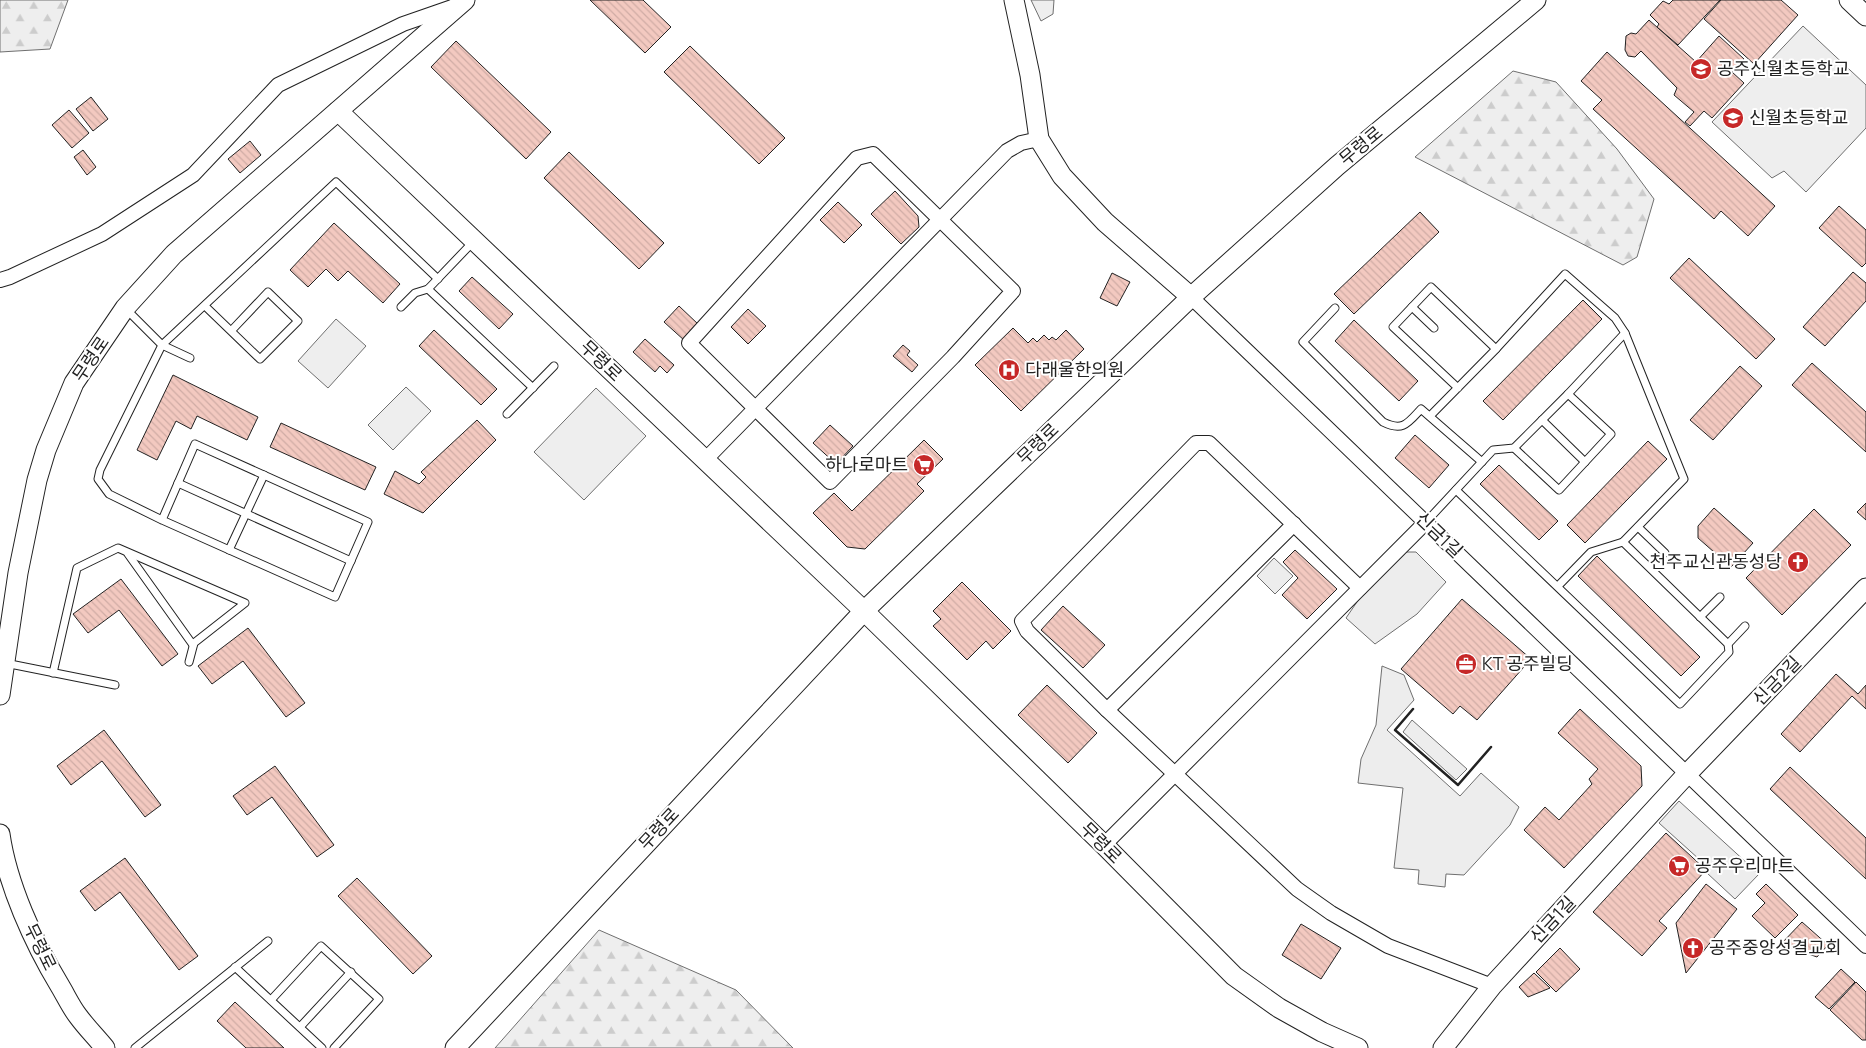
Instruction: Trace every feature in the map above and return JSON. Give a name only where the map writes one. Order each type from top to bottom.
[{"type":"street","points":[[1014,0],[1030,75],[1039,139],[1062,176],[1105,222],[1191,297]]},
{"type":"street","name":"무령로","points":[[455,1048],[864,611],[1191,297],[1337,166],[1536,0]]},
{"type":"street","points":[[0,280],[102,234],[193,175],[278,85],[403,24],[462,2]]},
{"type":"street","name":"무령로","points":[[0,695],[18,573],[37,480],[46,450],[74,383],[125,308],[174,254],[462,2]]},
{"type":"street","name":"무령로","points":[[338,111],[864,611],[1104,845],[1234,976],[1279,1008],[1322,1032],[1358,1048]]},
{"type":"street","points":[[705,460],[938,219],[1007,151],[1021,143],[1039,139]]},
{"type":"street","points":[[873,154],[1013,291],[953,357],[830,482],[756,408],[689,343],[857,158],[873,154]]},
{"type":"street","name":"신금1길","points":[[1191,297],[1866,946]]},
{"type":"street","points":[[1360,588],[1209,443],[1196,443],[1022,620],[1027,631],[1107,710],[1297,889],[1331,913],[1388,946],[1492,986]]},
{"type":"street","points":[[1104,845],[1426,522]]},
{"type":"street","points":[[1107,710],[1294,524]]},
{"type":"street","name":"신금2길","points":[[1687,774],[1866,588]]},
{"type":"street","name":"신금1길","points":[[1443,1048],[1492,986],[1687,774]]},
{"type":"street","name":"무령로","points":[[0,834],[14,887],[30,929],[47,964],[77,1016],[105,1048]]},
{"type":"lane","points":[[162,520],[195,444],[368,522],[335,597],[162,520],[109,494],[98,479],[100,470],[162,344],[336,182],[438,279]]},
{"type":"lane","points":[[401,307],[415,293],[428,289],[474,239]]},
{"type":"lane","points":[[1430,416],[1496,349],[1565,274],[1615,318],[1625,333],[1684,479],[1623,542],[1591,552],[1558,586]]},
{"type":"lane","points":[[1458,388],[1393,326],[1431,287],[1496,349]]},
{"type":"lane","points":[[428,289],[533,388]]},
{"type":"lane","points":[[205,306],[260,359],[298,320],[268,292],[231,331]]},
{"type":"lane","points":[[1412,307],[1434,328]]},
{"type":"lane","points":[[125,308],[162,344],[190,358]]},
{"type":"lane","points":[[1335,308],[1303,342],[1383,422],[1392,426],[1402,426],[1408,423],[1422,409],[1482,462]]},
{"type":"lane","points":[[1426,522],[1493,450],[1514,448],[1625,333]]},
{"type":"lane","points":[[507,414],[554,366]]},
{"type":"lane","points":[[1514,448],[1559,490],[1611,434],[1568,394]]},
{"type":"lane","points":[[1542,420],[1585,462]]},
{"type":"lane","points":[[229,550],[264,475]]},
{"type":"lane","points":[[178,483],[351,562]]},
{"type":"lane","points":[[1456,490],[1680,704],[1729,652],[1728,644],[1623,542]]},
{"type":"lane","points":[[1638,527],[1665,554]]},
{"type":"lane","points":[[53,673],[77,568],[118,548],[245,603],[194,643],[189,662]]},
{"type":"lane","points":[[128,553],[193,645]]},
{"type":"lane","points":[[1700,617],[1720,597]]},
{"type":"lane","points":[[1728,644],[1745,626]]},
{"type":"lane","points":[[4,662],[115,685]]},
{"type":"lane","points":[[135,1048],[268,942]]},
{"type":"lane","points":[[271,1000],[321,946],[379,999],[334,1048]]},
{"type":"lane","points":[[235,968],[322,1048]]},
{"type":"lane","points":[[300,1027],[350,972]]},
{"type":"green space","points":[[0,0],[68,0],[50,49],[0,52]]},
{"type":"green space","points":[[1031,0],[1054,0],[1053,14],[1041,21]]},
{"type":"green space","points":[[1803,26],[1866,85],[1866,128],[1806,192],[1784,171],[1772,178],[1712,122]]},
{"type":"green space","points":[[1513,71],[1556,82],[1617,149],[1654,199],[1637,257],[1623,265],[1415,157]]},
{"type":"green space","points":[[336,319],[366,346],[328,388],[298,361]]},
{"type":"green space","points":[[406,387],[431,411],[393,450],[368,425]]},
{"type":"green space","points":[[596,388],[646,436],[584,500],[534,452]]},
{"type":"green space","points":[[599,930],[736,990],[793,1048],[495,1048]]},
{"type":"shaded area","points":[[1403,552],[1416,552],[1446,582],[1417,614],[1375,644],[1346,618],[1370,583]]},
{"type":"shaded area","points":[[1274,558],[1293,576],[1275,594],[1257,576]]},
{"type":"shaded area","points":[[1382,666],[1404,675],[1414,700],[1387,730],[1460,796],[1481,773],[1519,807],[1510,825],[1464,875],[1446,874],[1445,887],[1418,884],[1419,870],[1394,868],[1403,788],[1358,783],[1361,759],[1376,725]]},
{"type":"shaded area","points":[[1412,720],[1467,769],[1456,780],[1403,732]]},
{"type":"shaded area","points":[[1679,801],[1759,874],[1735,899],[1707,873],[1710,869],[1659,823]]},
{"type":"building","points":[[590,0],[643,0],[671,27],[645,53]]},
{"type":"building","points":[[1673,0],[1720,0],[1678,45],[1657,27],[1659,24],[1650,15],[1663,1],[1669,4]]},
{"type":"building","points":[[1721,0],[1781,0],[1798,15],[1754,64],[1704,19]]},
{"type":"building","points":[[1649,20],[1696,62],[1719,36],[1744,59],[1732,72],[1744,83],[1712,118],[1704,111],[1690,126],[1685,122],[1694,112],[1674,95],[1677,88],[1641,51],[1635,57],[1628,56],[1625,50],[1626,36],[1631,33],[1636,34]]},
{"type":"building","points":[[456,41],[551,132],[526,159],[431,67]]},
{"type":"building","points":[[690,46],[785,138],[759,164],[664,72]]},
{"type":"building","points":[[1607,52],[1775,206],[1748,236],[1721,211],[1714,219],[1593,109],[1602,100],[1581,81]]},
{"type":"building","points":[[91,97],[108,119],[93,131],[76,109]]},
{"type":"building","points":[[69,110],[89,133],[72,148],[52,125]]},
{"type":"building","points":[[250,141],[261,155],[240,173],[228,159]]},
{"type":"building","points":[[83,150],[96,167],[87,175],[74,157]]},
{"type":"building","points":[[569,152],[664,243],[639,269],[544,178]]},
{"type":"building","points":[[895,191],[918,216],[919,227],[901,244],[871,214]]},
{"type":"building","points":[[838,202],[862,225],[844,243],[820,220]]},
{"type":"building","points":[[1839,206],[1866,230],[1866,263],[1862,267],[1819,228]]},
{"type":"building","points":[[1420,212],[1439,232],[1354,314],[1334,294]]},
{"type":"building","points":[[334,223],[400,284],[383,303],[348,271],[338,281],[326,269],[308,287],[290,270]]},
{"type":"building","points":[[1689,258],[1775,339],[1756,359],[1670,278]]},
{"type":"building","points":[[1853,272],[1866,283],[1866,301],[1825,346],[1803,327]]},
{"type":"building","points":[[1112,273],[1130,282],[1117,306],[1100,298]]},
{"type":"building","points":[[472,277],[513,314],[499,329],[459,291]]},
{"type":"building","points":[[1583,300],[1602,319],[1503,420],[1483,401]]},
{"type":"building","points":[[679,306],[699,325],[685,341],[664,322]]},
{"type":"building","points":[[748,309],[766,326],[748,344],[731,327]]},
{"type":"building","points":[[1354,320],[1418,381],[1399,401],[1335,341]]},
{"type":"building","points":[[1013,328],[1028,343],[1033,338],[1037,342],[1044,335],[1049,340],[1052,337],[1056,340],[1066,330],[1084,349],[1021,411],[975,365]]},
{"type":"building","points":[[434,330],[497,389],[481,405],[419,346]]},
{"type":"building","points":[[645,339],[674,365],[667,373],[660,366],[655,372],[633,352]]},
{"type":"building","points":[[903,345],[910,351],[907,355],[918,365],[912,372],[893,356]]},
{"type":"building","points":[[1812,363],[1866,412],[1866,452],[1792,385]]},
{"type":"building","points":[[1740,366],[1762,386],[1713,440],[1690,420]]},
{"type":"building","points":[[173,375],[258,417],[247,440],[197,416],[191,429],[176,421],[157,460],[137,450]]},
{"type":"building","points":[[477,420],[496,440],[423,513],[384,494],[395,471],[419,484],[426,477],[421,472]]},
{"type":"building","points":[[281,423],[376,467],[365,490],[270,447]]},
{"type":"building","points":[[830,425],[853,446],[836,464],[813,443]]},
{"type":"building","points":[[1415,435],[1449,465],[1429,488],[1395,458]]},
{"type":"building","points":[[924,440],[943,459],[917,484],[924,491],[865,549],[847,547],[813,513],[834,493],[852,511]]},
{"type":"building","points":[[1648,441],[1667,459],[1585,543],[1567,525]]},
{"type":"building","points":[[1499,465],[1558,521],[1539,540],[1480,484]]},
{"type":"building","points":[[1866,503],[1866,520],[1857,512]]},
{"type":"building","points":[[1714,508],[1753,543],[1731,567],[1698,538],[1698,526]]},
{"type":"building","name":"천주교신관동성당","points":[[1814,509],[1851,545],[1782,615],[1746,578]]},
{"type":"building","points":[[1295,550],[1337,589],[1307,619],[1282,595],[1298,578],[1283,562]]},
{"type":"building","points":[[1597,556],[1700,657],[1681,676],[1578,576]]},
{"type":"building","points":[[121,579],[178,654],[162,666],[119,610],[88,633],[73,614]]},
{"type":"building","points":[[962,582],[1011,631],[993,649],[986,641],[967,660],[933,626],[941,619],[933,611]]},
{"type":"building","name":"KT 공주빌딩","points":[[1462,599],[1531,659],[1477,720],[1460,706],[1453,714],[1401,669]]},
{"type":"building","points":[[1063,606],[1105,645],[1083,668],[1041,630]]},
{"type":"building","points":[[248,628],[305,703],[286,717],[243,661],[212,684],[198,666]]},
{"type":"building","points":[[1836,674],[1858,694],[1866,685],[1866,709],[1852,696],[1800,752],[1781,734]]},
{"type":"building","points":[[1047,685],[1097,733],[1068,763],[1018,715]]},
{"type":"building","points":[[1580,709],[1641,766],[1642,786],[1564,868],[1524,830],[1545,807],[1559,820],[1592,784],[1589,779],[1598,769],[1558,733]]},
{"type":"building","points":[[104,730],[161,805],[145,817],[102,761],[71,785],[57,766]]},
{"type":"building","points":[[275,766],[334,845],[317,857],[272,797],[247,815],[233,796]]},
{"type":"building","points":[[1790,767],[1866,838],[1866,879],[1770,789]]},
{"type":"building","points":[[1666,833],[1706,870],[1659,921],[1667,928],[1642,956],[1593,912]]},
{"type":"building","points":[[125,858],[198,956],[179,970],[120,892],[95,911],[80,891]]},
{"type":"building","points":[[357,878],[432,956],[413,974],[338,896]]},
{"type":"building","name":"공주중앙성결교회","points":[[1706,884],[1737,909],[1686,973],[1676,923]]},
{"type":"building","points":[[1766,884],[1798,915],[1775,938],[1752,916],[1765,903],[1756,894]]},
{"type":"building","points":[[1802,922],[1828,945],[1817,957],[1781,944]]},
{"type":"building","points":[[1301,924],[1341,948],[1321,979],[1282,955]]},
{"type":"building","points":[[1560,948],[1580,969],[1556,992],[1536,972]]},
{"type":"building","points":[[1841,969],[1855,982],[1829,1009],[1815,997]]},
{"type":"building","points":[[1534,973],[1550,988],[1528,997],[1519,987]]},
{"type":"building","points":[[1856,982],[1866,992],[1866,1040],[1862,1040],[1830,1010]]},
{"type":"building","points":[[235,1002],[284,1048],[246,1048],[217,1021]]},
{"type":"wall","points":[[1413,709],[1395,730],[1458,785],[1491,747]]},
{"type":"place","name":"공주신월초등학교","points":[[1701,69]]},
{"type":"place","name":"신월초등학교","points":[[1733,118]]},
{"type":"place","name":"다래울한의원","points":[[1009,370]]},
{"type":"place","name":"하나로마트","points":[[924,465]]},
{"type":"place","name":"천주교신관동성당","points":[[1798,562]]},
{"type":"place","name":"KT 공주빌딩","points":[[1466,664]]},
{"type":"place","name":"공주우리마트","points":[[1679,866]]},
{"type":"place","name":"공주중앙성결교회","points":[[1693,948]]}]
